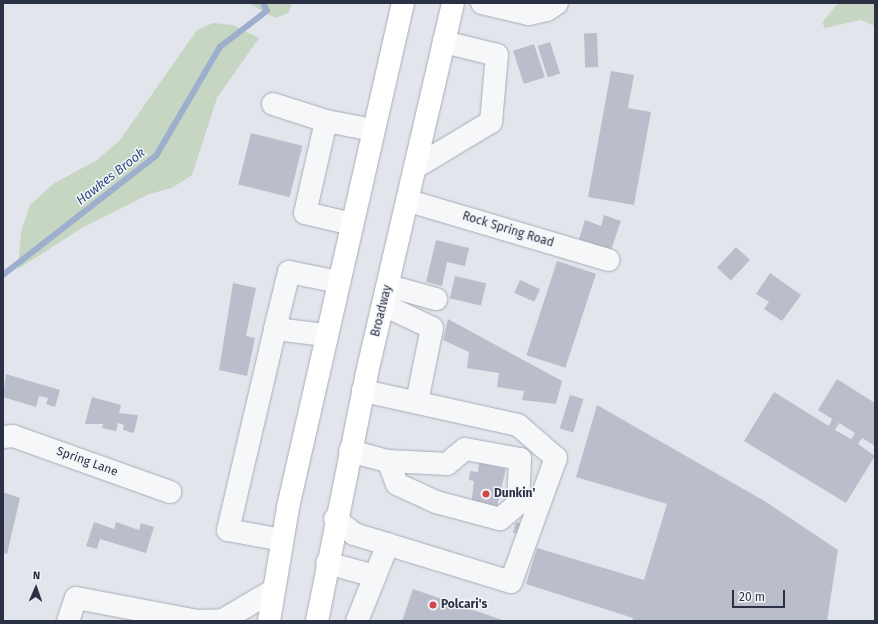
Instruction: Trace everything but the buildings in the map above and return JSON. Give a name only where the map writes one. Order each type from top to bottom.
[{"type":"highway","points":[[270,621],[282,540],[326,335],[403,3]]},
{"type":"highway","name":"Broadway","points":[[317,621],[335,519],[363,391],[409,200],[453,3]]},
{"type":"street","points":[[482,3],[530,14],[547,10],[557,3]]},
{"type":"street","points":[[416,167],[491,122],[497,55],[444,42]]},
{"type":"street","points":[[273,104],[326,121],[374,130]]},
{"type":"street","points":[[326,121],[305,213],[352,224]]},
{"type":"street","name":"Rock Spring Road","points":[[409,200],[608,260]]},
{"type":"street","points":[[282,540],[228,530],[274,329],[289,272],[338,282]]},
{"type":"street","points":[[386,295],[436,299]]},
{"type":"street","points":[[386,295],[432,328],[417,402]]},
{"type":"street","points":[[274,329],[326,335]]},
{"type":"street","points":[[335,519],[354,534],[511,582],[556,458],[518,425],[363,391]]},
{"type":"street","name":"Spring Lane","points":[[3,437],[13,436],[170,492]]},
{"type":"street","points":[[350,451],[388,461],[447,464],[465,449],[520,459],[518,504],[500,519],[436,502],[397,484],[388,461]]},
{"type":"street","points":[[357,621],[388,544]]},
{"type":"street","points":[[327,563],[375,576]]},
{"type":"street","points":[[68,621],[76,598],[198,621],[223,620],[274,590]]},
{"type":"green space","points":[[248,3],[293,3],[288,13],[275,18]]},
{"type":"green space","points":[[838,3],[875,3],[875,26],[861,20],[825,28],[822,23]]},
{"type":"green space","points":[[213,23],[233,25],[259,38],[217,98],[192,175],[172,188],[149,194],[82,228],[18,269],[21,232],[30,205],[53,184],[97,160],[120,140],[197,30]]},
{"type":"waterway","name":"Hawkes Brook","points":[[3,275],[156,156],[220,47],[267,11],[263,3]]},
{"type":"place","name":"Dunkin'","points":[[486,494]]},
{"type":"place","name":"Polcari's","points":[[433,605]]}]
